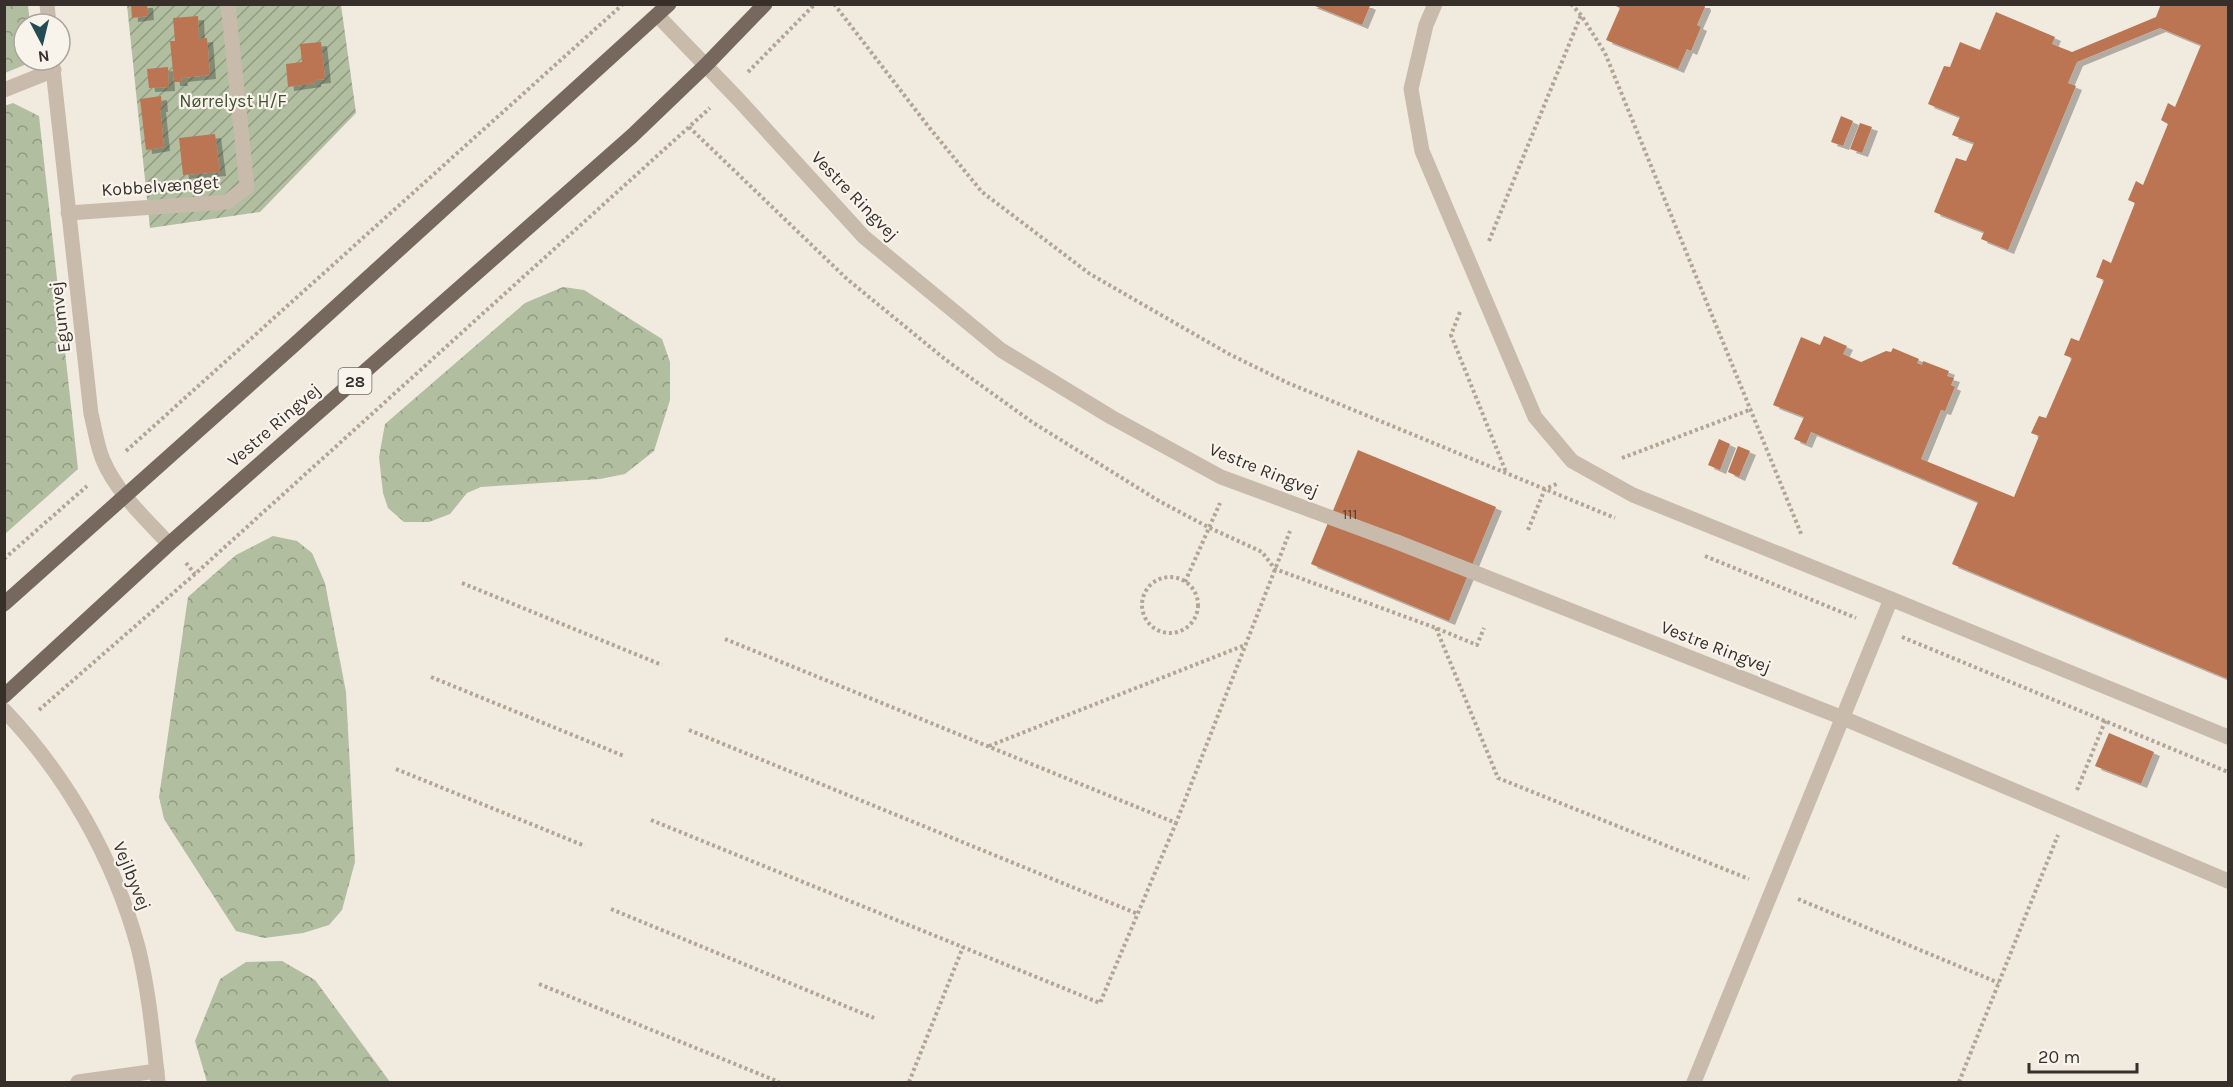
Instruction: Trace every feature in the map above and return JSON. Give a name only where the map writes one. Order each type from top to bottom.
[{"type":"main road","points":[[4,604],[126,497],[669,4]]},
{"type":"main road","name":"Vestre Ringvej","points":[[4,696],[170,544],[632,136],[765,4]]},
{"type":"street","name":"Kobbelvænget","points":[[68,213],[227,202],[247,187],[228,4]]},
{"type":"street","points":[[1435,4],[1426,25],[1411,88],[1422,151],[1535,417],[1572,461],[1633,495],[2229,737]]},
{"type":"street","name":"Vestre Ringvej","points":[[658,16],[864,237],[1001,350],[1111,417],[1229,480],[1397,542],[1843,718],[2229,881]]},
{"type":"street","points":[[4,90],[39,72]]},
{"type":"street","name":"Egumvej","points":[[54,72],[91,414],[101,457],[126,497],[170,544]]},
{"type":"street","points":[[1694,1083],[1891,599]]},
{"type":"street","name":"Vejlbyvej","points":[[4,710],[20,726],[58,776],[92,830],[118,887],[138,947],[150,1009],[157,1077]]},
{"type":"street","points":[[78,1083],[157,1077]]},
{"type":"path","points":[[4,559],[623,4]]},
{"type":"path","points":[[20,726],[195,574],[729,90],[815,4]]},
{"type":"path","points":[[834,4],[982,192],[1090,274],[1229,354],[1288,383],[1620,520]]},
{"type":"path","points":[[1571,4],[1581,15],[1605,53],[1752,409],[1814,568],[1824,605]]},
{"type":"path","points":[[1506,473],[1451,335],[1581,15]]},
{"type":"path","points":[[1528,530],[1545,489],[1752,409]]},
{"type":"path","points":[[1185,582],[1229,480]]},
{"type":"path","points":[[651,820],[1100,1003],[1176,823],[1299,506]]},
{"type":"path","points":[[1695,552],[2229,772]]},
{"type":"path","points":[[1275,569],[1477,645],[1484,628]]},
{"type":"path","points":[[1173,577],[1185,582],[1196,593],[1198,602],[1194,621],[1180,632],[1171,633],[1154,628],[1144,614],[1142,605],[1148,589],[1163,578],[1173,577]]},
{"type":"path","points":[[462,583],[662,665]]},
{"type":"path","points":[[1436,628],[1498,778],[1999,983]]},
{"type":"path","points":[[725,639],[1176,823]]},
{"type":"path","points":[[989,746],[1245,645]]},
{"type":"path","points":[[431,677],[624,756]]},
{"type":"path","points":[[1959,1083],[2116,691]]},
{"type":"path","points":[[689,730],[1138,914]]},
{"type":"path","points":[[396,769],[585,846]]},
{"type":"path","points":[[611,909],[874,1018]]},
{"type":"path","points":[[909,1083],[963,947]]},
{"type":"path","points":[[539,984],[779,1083]]},
{"type":"green space","points":[[5,4],[28,5],[29,12],[12,12],[12,70],[5,73]]},
{"type":"green space","name":"Nørrelyst H/F","points":[[127,5],[341,5],[356,113],[260,212],[150,228]]},
{"type":"green space","points":[[13,103],[39,116],[78,469],[5,534],[4,106]]},
{"type":"green space","points":[[563,287],[584,290],[662,339],[670,362],[670,400],[654,451],[625,474],[600,479],[481,487],[467,493],[450,514],[429,522],[404,522],[388,508],[383,493],[379,457],[385,424],[525,303]]},
{"type":"green space","points":[[273,536],[297,541],[312,553],[325,583],[346,692],[355,862],[342,910],[329,925],[303,933],[264,938],[236,931],[164,819],[159,797],[188,597],[236,555]]},
{"type":"green space","points":[[282,961],[315,980],[390,1082],[207,1082],[195,1041],[220,979],[246,962]]},
{"type":"building","points":[[131,4],[147,4],[148,16],[132,18]]},
{"type":"building","points":[[1310,4],[1366,4],[1370,6],[1362,25]]},
{"type":"building","points":[[1612,4],[1704,4],[1705,7],[1697,25],[1701,27],[1691,51],[1687,49],[1678,69],[1606,40],[1620,8]]},
{"type":"building","points":[[2161,4],[2228,4],[2228,679],[1952,564],[1978,502],[1811,432],[1806,444],[1794,439],[1804,417],[1773,405],[1801,337],[1820,345],[1824,336],[1847,346],[1843,354],[1861,362],[1886,351],[1891,352],[1893,348],[1919,359],[1917,363],[1922,365],[1923,361],[1949,371],[1947,376],[1954,378],[1951,385],[1955,387],[1945,411],[1941,410],[1921,459],[2014,497],[2039,436],[2031,433],[2039,416],[2046,418],[2072,358],[2064,355],[2071,338],[2079,341],[2104,280],[2096,277],[2103,259],[2111,263],[2135,203],[2128,200],[2136,181],[2143,185],[2168,124],[2161,120],[2168,103],[2175,107],[2201,45],[2160,28],[2077,62],[2068,83],[2076,86],[2008,250],[1981,239],[1984,232],[1934,212],[1956,158],[1966,161],[1974,143],[1952,135],[1960,117],[1928,104],[1944,66],[1950,67],[1960,42],[1980,50],[1996,12],[2055,37],[2052,44],[2072,52],[2156,17]]},
{"type":"building","points":[[198,16],[199,39],[207,38],[210,75],[181,78],[182,82],[174,82],[170,41],[175,41],[173,18]]},
{"type":"building","points":[[321,42],[325,79],[288,87],[286,64],[302,62],[300,44]]},
{"type":"building","points":[[168,67],[169,87],[149,88],[147,69]]},
{"type":"building","points":[[161,96],[164,147],[146,150],[140,99]]},
{"type":"building","points":[[1841,116],[1853,121],[1843,146],[1831,142]]},
{"type":"building","points":[[1860,123],[1872,127],[1862,153],[1850,149]]},
{"type":"building","points":[[215,134],[220,172],[183,175],[179,138]]},
{"type":"building","points":[[1719,439],[1730,444],[1720,470],[1708,465]]},
{"type":"building","points":[[1738,446],[1750,451],[1739,477],[1728,472]]},
{"type":"building","points":[[1358,450],[1496,507],[1449,621],[1311,564]]},
{"type":"building","points":[[2109,733],[2154,752],[2141,784],[2095,766]]}]
